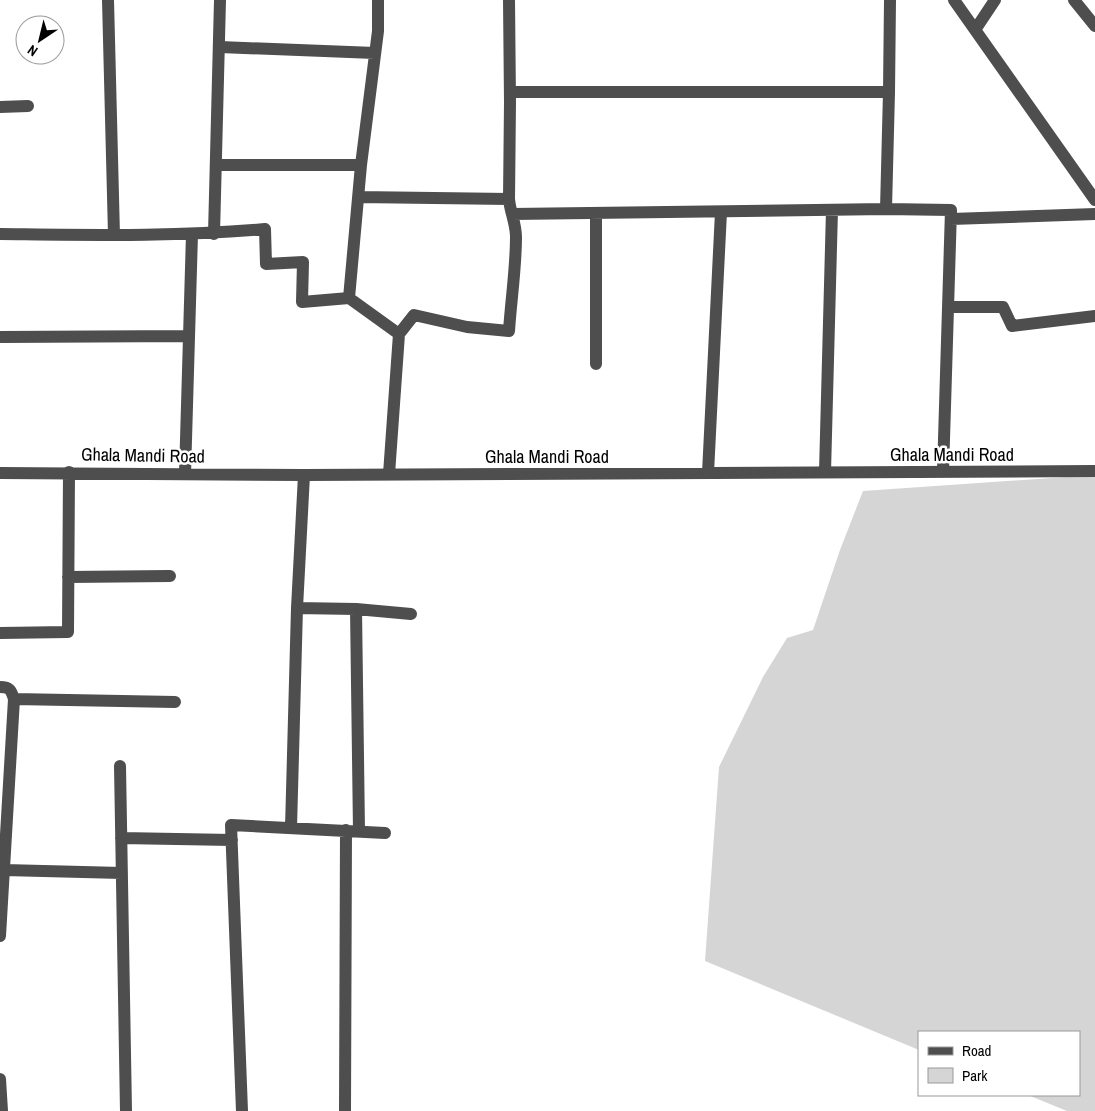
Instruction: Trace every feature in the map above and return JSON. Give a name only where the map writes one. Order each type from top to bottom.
[{"type":"street","points":[[108,0],[114,235]]},
{"type":"street","points":[[214,234],[220,0]]},
{"type":"street","points":[[348,298],[361,165],[376,53],[378,0]]},
{"type":"street","points":[[389,474],[399,334],[414,315],[467,327],[509,331],[516,237],[509,198],[509,0]]},
{"type":"street","points":[[886,209],[890,92],[890,0]]},
{"type":"street","points":[[954,0],[1095,200]]},
{"type":"street","points":[[975,30],[995,0]]},
{"type":"street","points":[[1082,3],[1095,26]]},
{"type":"street","points":[[220,47],[376,53]]},
{"type":"street","points":[[510,92],[890,92]]},
{"type":"street","points":[[0,107],[28,106]]},
{"type":"street","points":[[216,164],[361,165]]},
{"type":"street","points":[[358,197],[509,198]]},
{"type":"street","points":[[512,214],[886,209],[951,210],[943,472]]},
{"type":"street","points":[[825,472],[832,210]]},
{"type":"street","points":[[708,473],[721,212]]},
{"type":"street","points":[[596,213],[596,364]]},
{"type":"street","points":[[951,219],[1095,214]]},
{"type":"street","points":[[0,234],[214,234],[265,229],[266,264],[303,262],[302,302],[348,298],[399,334]]},
{"type":"street","points":[[185,474],[192,234]]},
{"type":"street","points":[[948,307],[1003,307],[1012,326],[1095,316]]},
{"type":"street","points":[[0,337],[189,336]]},
{"type":"street","name":"Ghala Mandi Road","points":[[0,473],[304,475],[1095,471]]},
{"type":"street","points":[[0,633],[68,632],[69,472]]},
{"type":"street","points":[[291,828],[297,608],[304,475]]},
{"type":"street","points":[[68,577],[170,576]]},
{"type":"street","points":[[297,608],[356,609],[411,614]]},
{"type":"street","points":[[345,1111],[353,831],[356,609]]},
{"type":"street","points":[[0,687],[7,687],[11,690],[14,699],[0,936]]},
{"type":"street","points":[[14,699],[175,702]]},
{"type":"street","points":[[120,766],[126,1111]]},
{"type":"street","points":[[242,1111],[231,825],[385,833]]},
{"type":"street","points":[[121,838],[232,840]]},
{"type":"street","points":[[4,870],[122,873]]},
{"type":"street","points":[[0,1079],[2,1111]]},
{"type":"green space","points":[[1095,475],[1095,1111],[1067,1111],[1030,1096],[1080,1096],[1080,1031],[918,1031],[918,1050],[705,961],[719,767],[763,677],[787,638],[813,630],[840,550],[863,491]]}]
